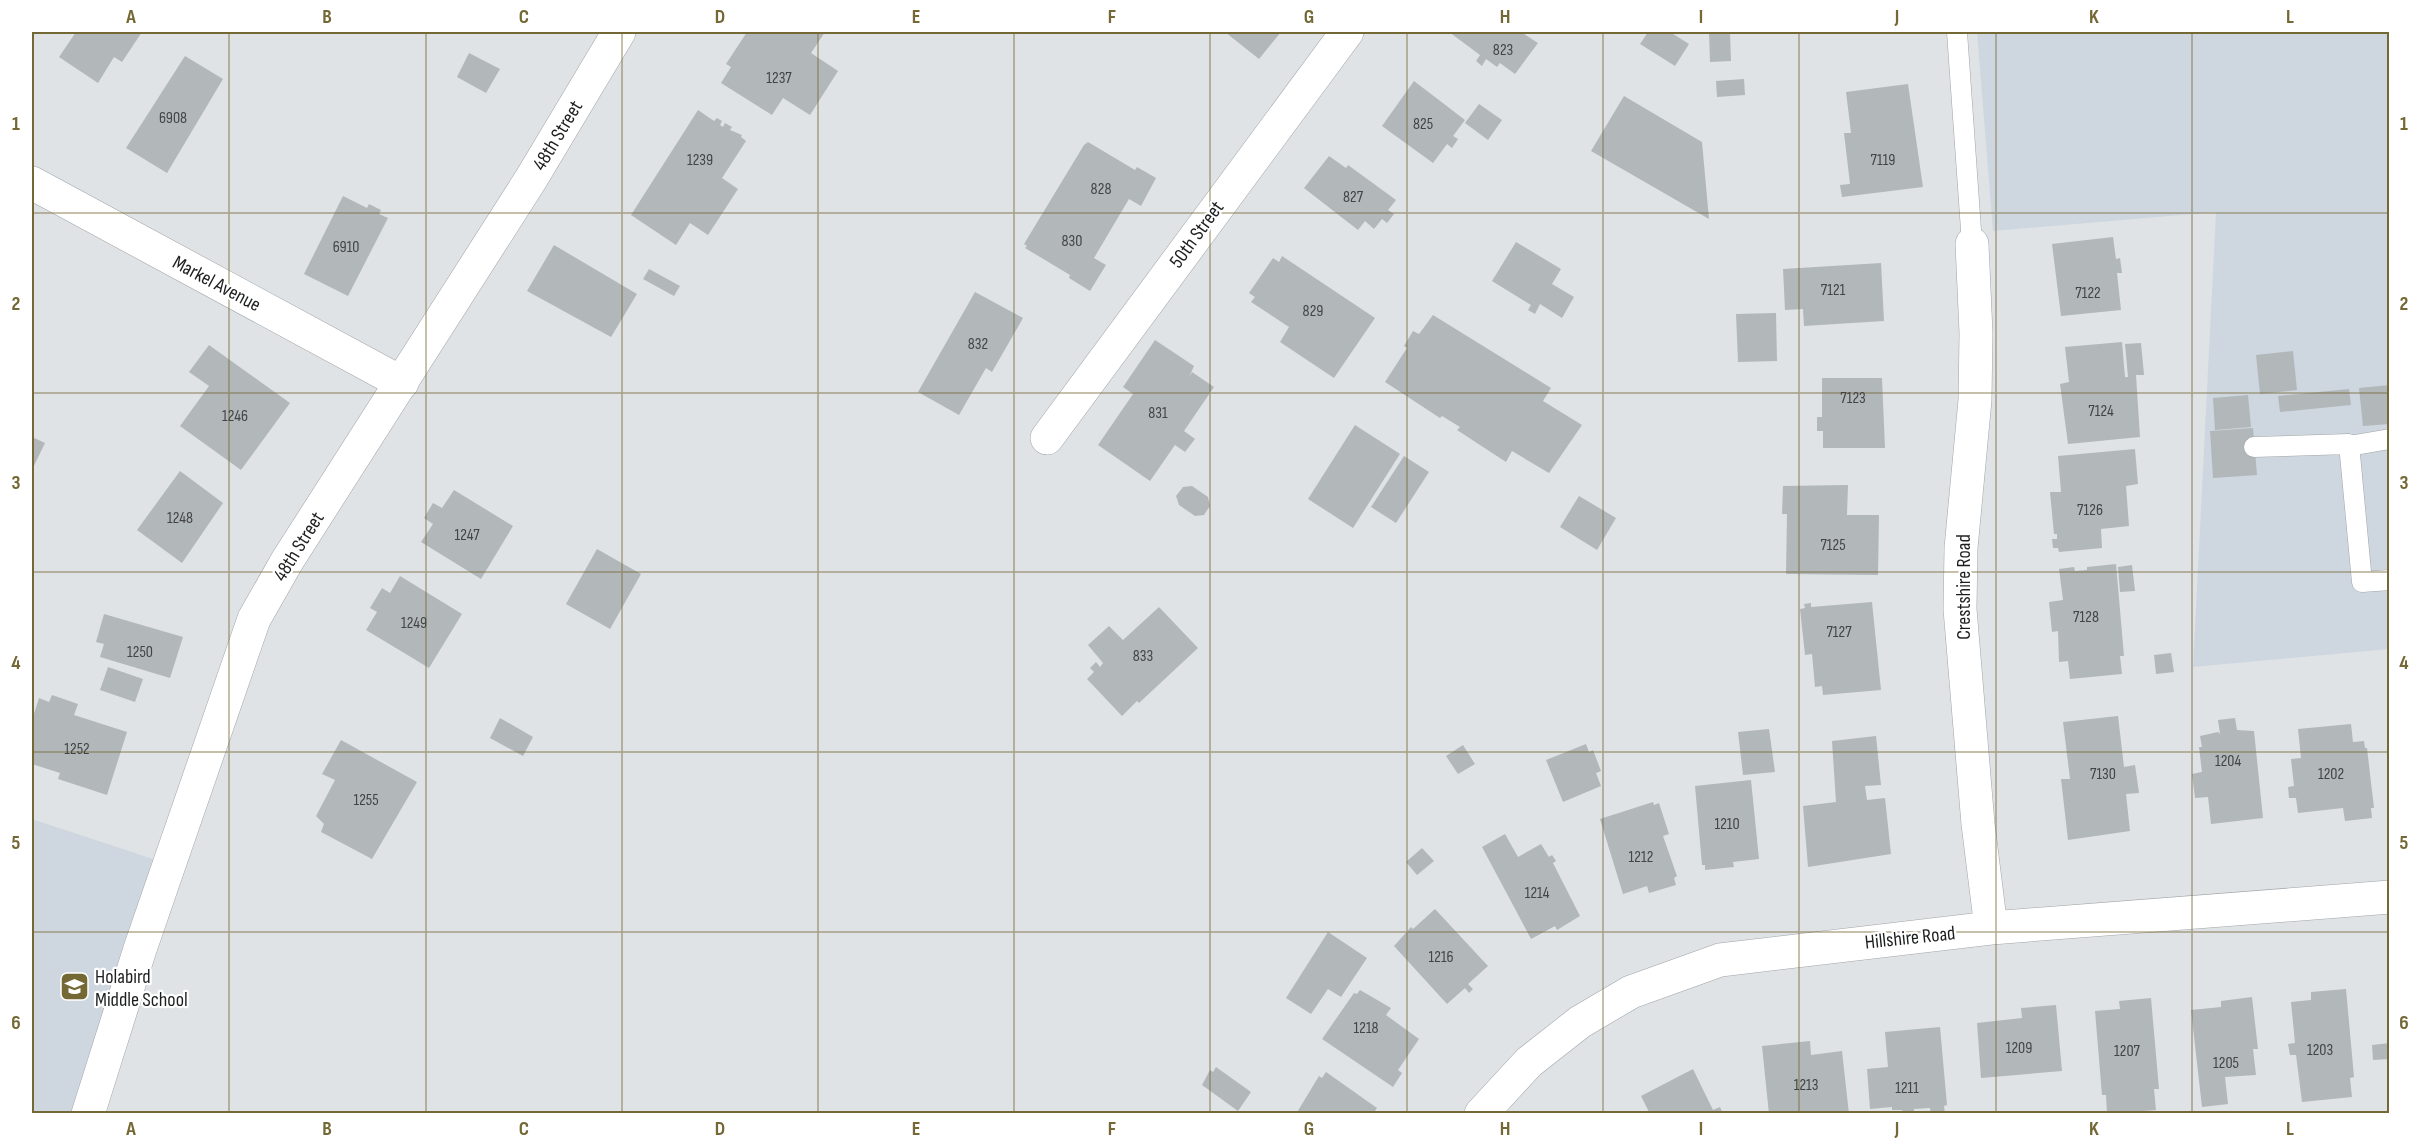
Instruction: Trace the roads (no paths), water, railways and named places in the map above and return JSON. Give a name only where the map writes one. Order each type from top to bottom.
[{"type":"street","name":"48th Street","points":[[88,1113],[140,949],[254,619],[286,561],[531,179],[619,32]]},
{"type":"street","name":"50th Street","points":[[1047,438],[1347,32]]},
{"type":"street","name":"Markel Avenue","points":[[32,183],[402,383]]},
{"type":"street","name":"Crestshire Road","points":[[1972,244],[1976,333],[1975,400],[1961,548],[1959,609],[1978,825],[1991,928]]},
{"type":"street","name":"Hillshire Road","points":[[1481,1113],[1529,1062],[1580,1022],[1641,988],[1720,960],[1991,928],[2390,897]]},
{"type":"lane","points":[[1957,32],[1972,244]]},
{"type":"lane","points":[[2254,447],[2349,446],[2390,439]]},
{"type":"lane","points":[[2349,446],[2362,582],[2390,580]]},
{"type":"place","name":"Holabird Middle School","points":[[74,987]]}]
